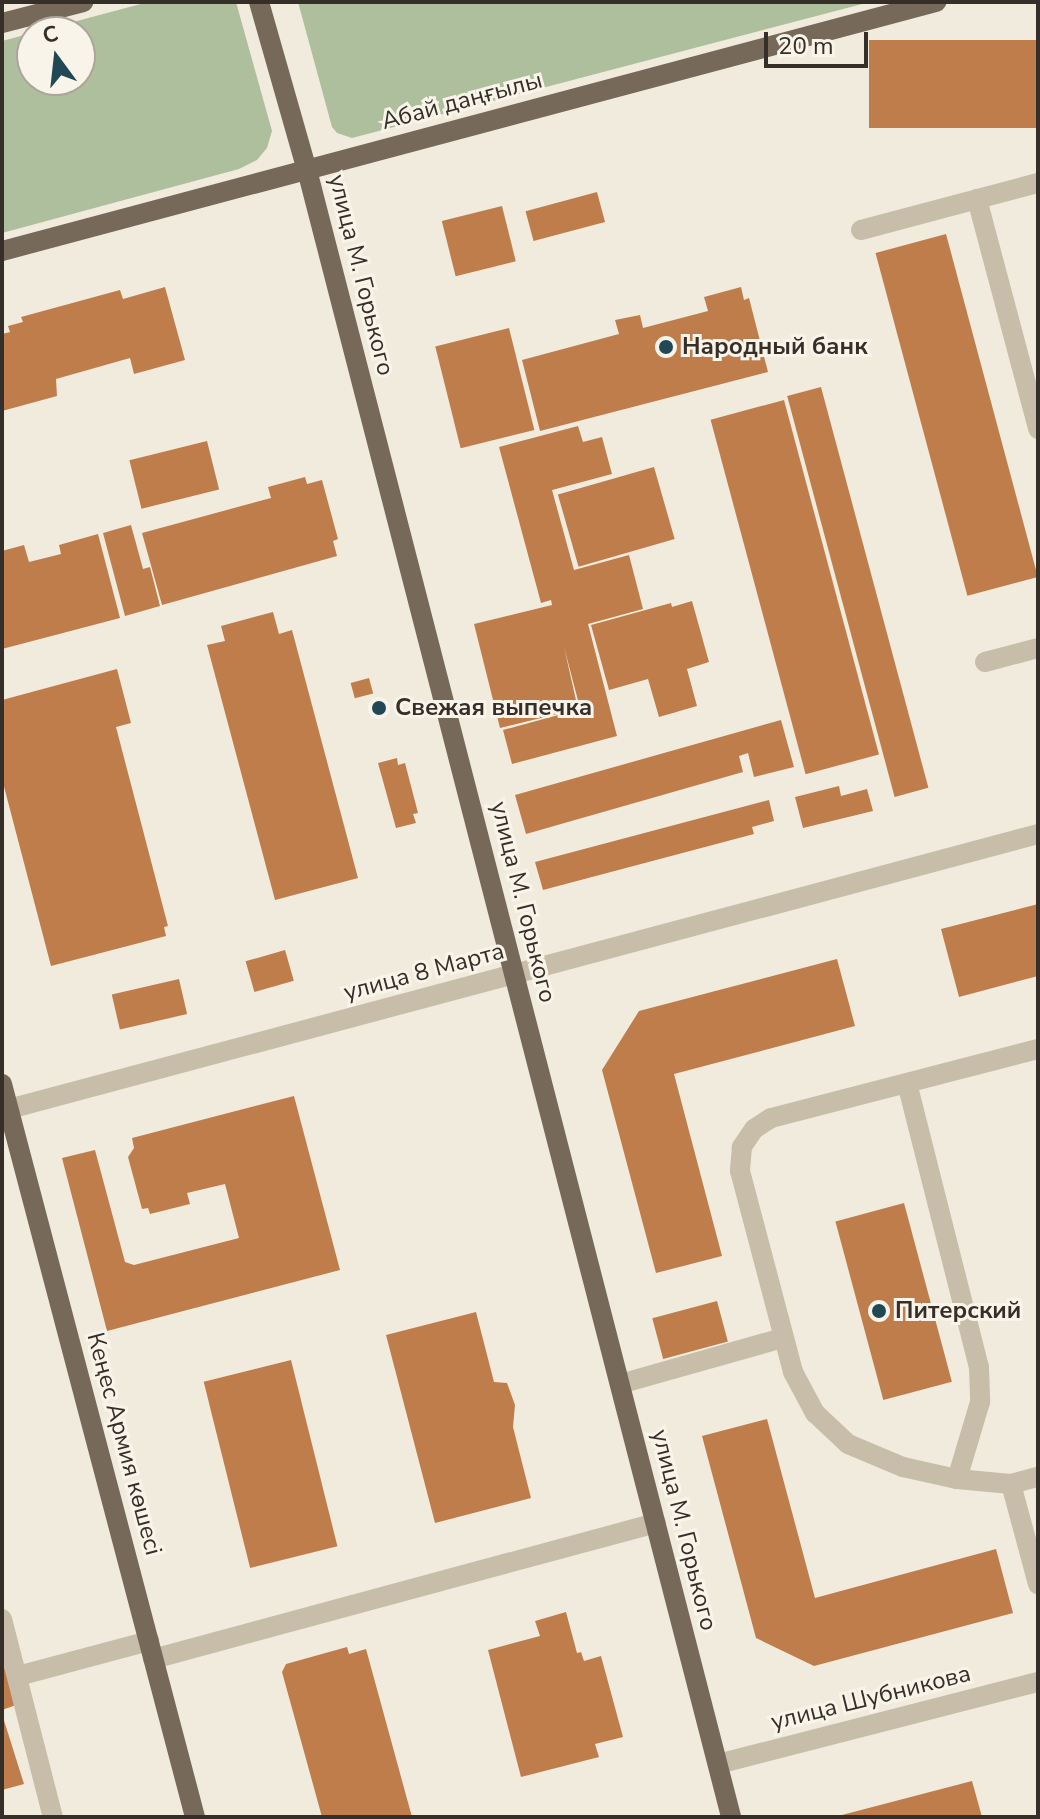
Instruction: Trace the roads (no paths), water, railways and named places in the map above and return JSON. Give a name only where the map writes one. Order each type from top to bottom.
[{"type":"main road","points":[[2,23],[83,2]]},
{"type":"main road","name":"улица М. Горького","points":[[259,2],[307,170],[731,1817]]},
{"type":"main road","name":"Абай даңғылы","points":[[2,251],[936,2]]},
{"type":"main road","name":"Кеңес Армия көшесі","points":[[2,1084],[9,1109],[9,1140],[195,1817]]},
{"type":"street","points":[[861,230],[1038,183]]},
{"type":"street","points":[[977,199],[1038,429]]},
{"type":"street","points":[[985,662],[1038,648]]},
{"type":"street","name":"улица 8 Марта","points":[[9,1109],[1038,834]]},
{"type":"street","points":[[1038,1049],[771,1118],[754,1129],[742,1147],[740,1171],[793,1372],[815,1413],[848,1444],[903,1467],[957,1479],[1011,1484],[1038,1477]]},
{"type":"street","points":[[907,1083],[979,1367],[980,1402],[957,1479]]},
{"type":"street","points":[[620,1384],[783,1338]]},
{"type":"street","points":[[1011,1484],[1038,1584]]},
{"type":"street","points":[[18,1676],[151,1650],[656,1523]]},
{"type":"street","points":[[2,1619],[53,1817]]},
{"type":"street","name":"улица Шубникова","points":[[718,1764],[1038,1682]]},
{"type":"place","name":"Народный банк","points":[[666,347]]},
{"type":"place","name":"Свежая выпечка","points":[[379,708]]},
{"type":"place","name":"Питерский","points":[[879,1311]]}]
